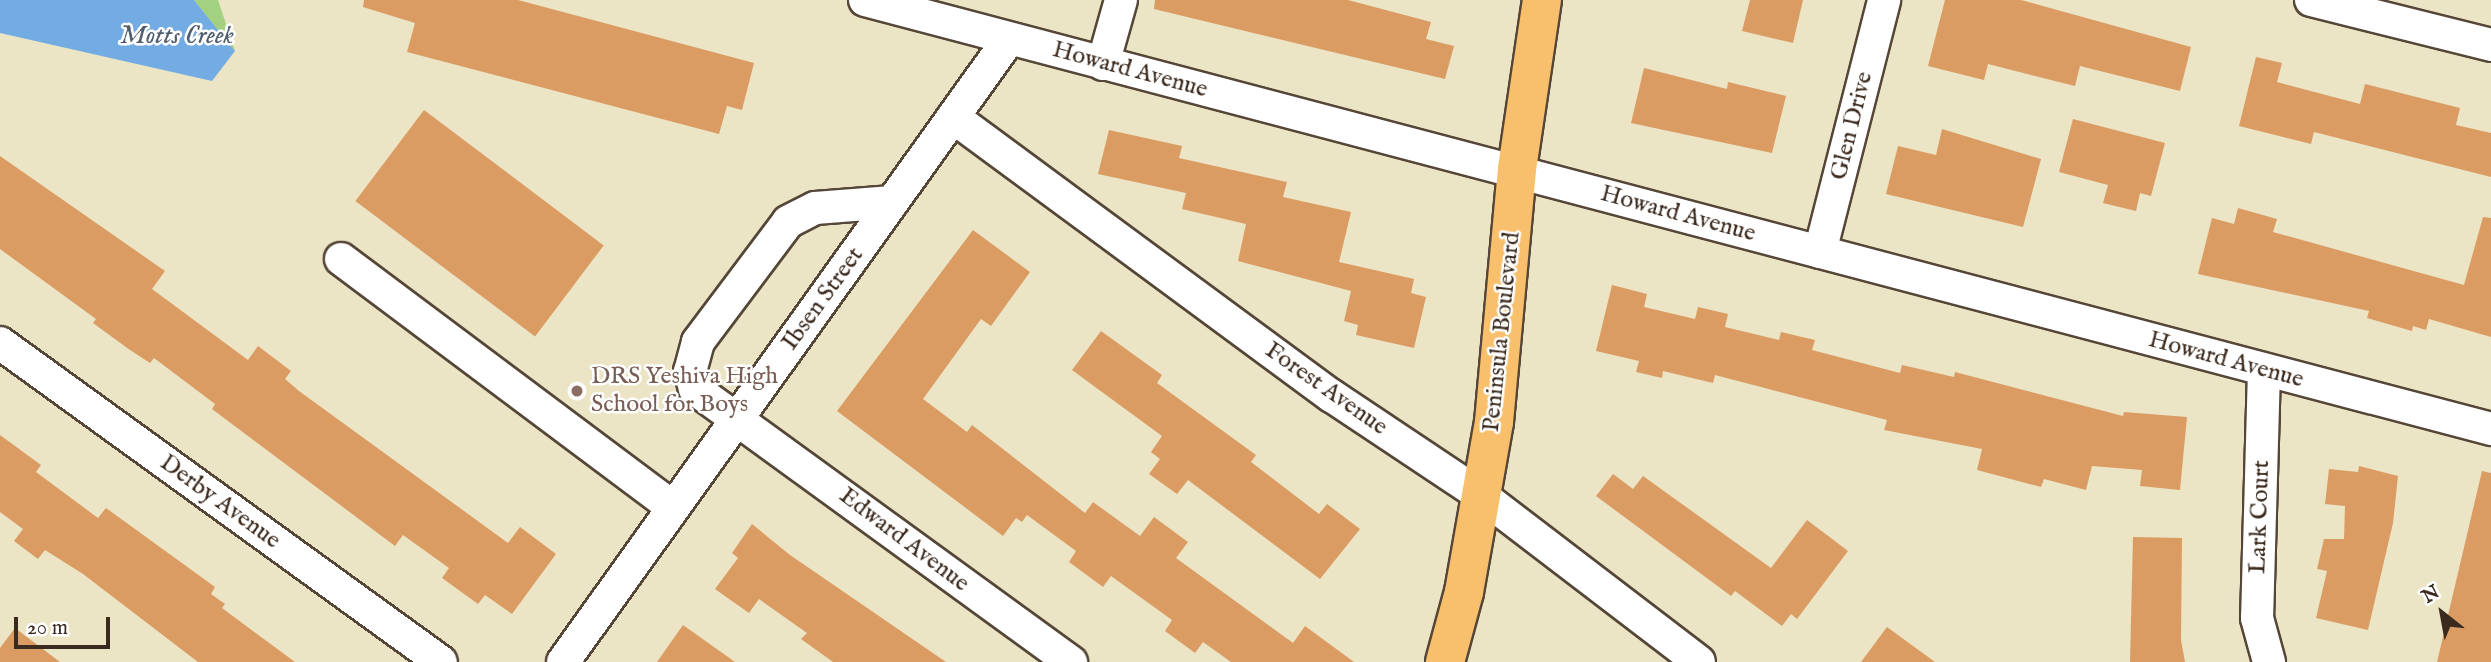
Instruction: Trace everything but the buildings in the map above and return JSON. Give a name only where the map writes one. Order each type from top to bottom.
[{"type":"main road","name":"Peninsula Boulevard","points":[[1445,662],[1482,496],[1501,360],[1517,169],[1542,0]]},
{"type":"street","name":"Howard Avenue","points":[[865,0],[1103,64],[1517,169],[2491,429]]},
{"type":"street","points":[[1103,64],[1121,0]]},
{"type":"street","name":"Glen Drive","points":[[1820,252],[1884,0]]},
{"type":"street","points":[[2311,0],[2491,45]]},
{"type":"street","name":"Ibsen Street","points":[[563,662],[1009,38]]},
{"type":"street","name":"Forest Avenue","points":[[953,117],[1332,396],[1482,496],[1699,662]]},
{"type":"street","name":"Edward Avenue","points":[[892,201],[815,208],[789,222],[698,342],[690,371],[695,389],[738,417],[1029,650],[1071,662]]},
{"type":"street","points":[[341,259],[673,507]]},
{"type":"street","name":"Derby Avenue","points":[[0,343],[441,662]]},
{"type":"street","name":"Lark Court","points":[[2264,370],[2257,618],[2269,662]]},
{"type":"green space","points":[[194,0],[218,0],[235,51]]},
{"type":"water","name":"Motts Creek","points":[[0,0],[194,0],[235,51],[212,81],[0,33]]},
{"type":"place","name":"DRS Yeshiva High School for Boys","points":[[577,391]]}]
